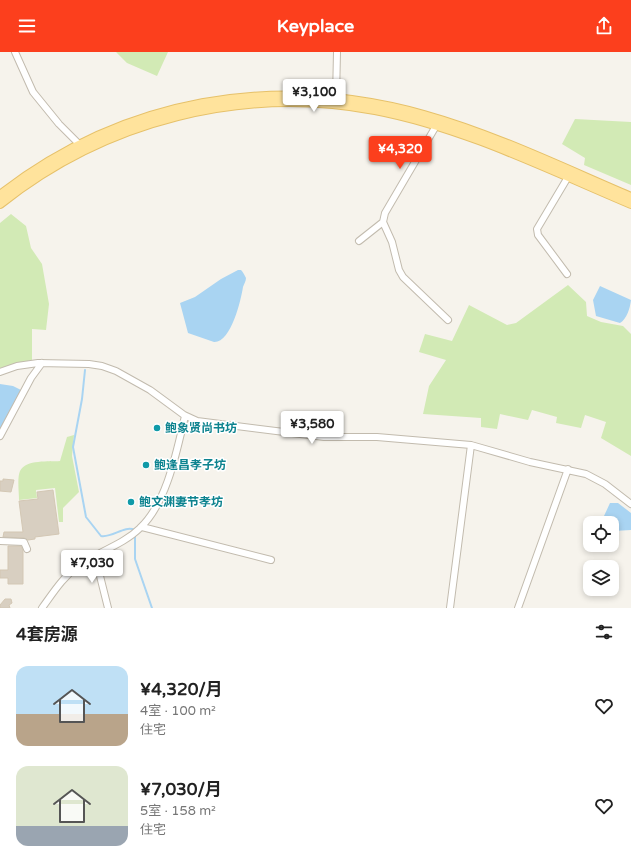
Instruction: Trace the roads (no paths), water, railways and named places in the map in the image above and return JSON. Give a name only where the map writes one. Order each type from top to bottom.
[{"type":"main road","points":[[0,195],[32,172],[80,145],[140,119],[198,104],[264,96],[336,98],[376,103],[449,123],[496,140],[631,197]]},
{"type":"main road","points":[[0,204],[54,168],[106,140],[150,123],[216,107],[271,102],[326,104],[375,110],[436,126],[493,146],[631,204]]},
{"type":"street","points":[[15,52],[33,92],[59,124],[80,145]]},
{"type":"street","points":[[336,98],[337,52]]},
{"type":"street","points":[[360,241],[382,222],[385,213],[436,126]]},
{"type":"street","points":[[567,274],[538,236],[536,229],[568,178]]},
{"type":"street","points":[[382,222],[392,242],[399,270],[403,277],[448,320]]},
{"type":"street","points":[[0,372],[25,364],[42,363],[89,364],[109,368],[150,390],[185,416],[203,422],[324,437],[377,437],[471,446],[530,462],[586,474],[599,480],[631,504]]},
{"type":"street","points":[[0,436],[31,378],[42,363]]},
{"type":"street","points":[[42,608],[69,573],[95,556],[130,537],[142,527],[156,504],[173,466],[185,416]]},
{"type":"street","points":[[450,608],[471,446]]},
{"type":"street","points":[[518,608],[568,469]]},
{"type":"street","points":[[142,527],[271,560]]},
{"type":"street","points":[[0,541],[24,542],[27,549]]},
{"type":"street","points":[[95,556],[108,608]]},
{"type":"water","points":[[238,270],[242,271],[246,279],[234,320],[225,336],[214,342],[188,333],[180,303],[195,297],[221,279]]},
{"type":"water","points":[[600,286],[631,300],[629,310],[620,323],[596,316],[593,300]]},
{"type":"water","points":[[0,384],[13,386],[21,390],[0,431]]},
{"type":"water","points":[[610,503],[618,503],[631,513],[631,530],[619,531],[619,516],[604,516]]},
{"type":"waterway","points":[[85,370],[82,399],[73,447],[86,517],[101,536],[110,535],[127,529],[135,530],[135,559],[152,608]]},
{"type":"place","name":"鲍象贤尚书坊","points":[[157,428]]},
{"type":"place","name":"鲍逢昌孝子坊","points":[[146,465]]},
{"type":"place","name":"鲍文渊妻节孝坊","points":[[131,502]]}]
